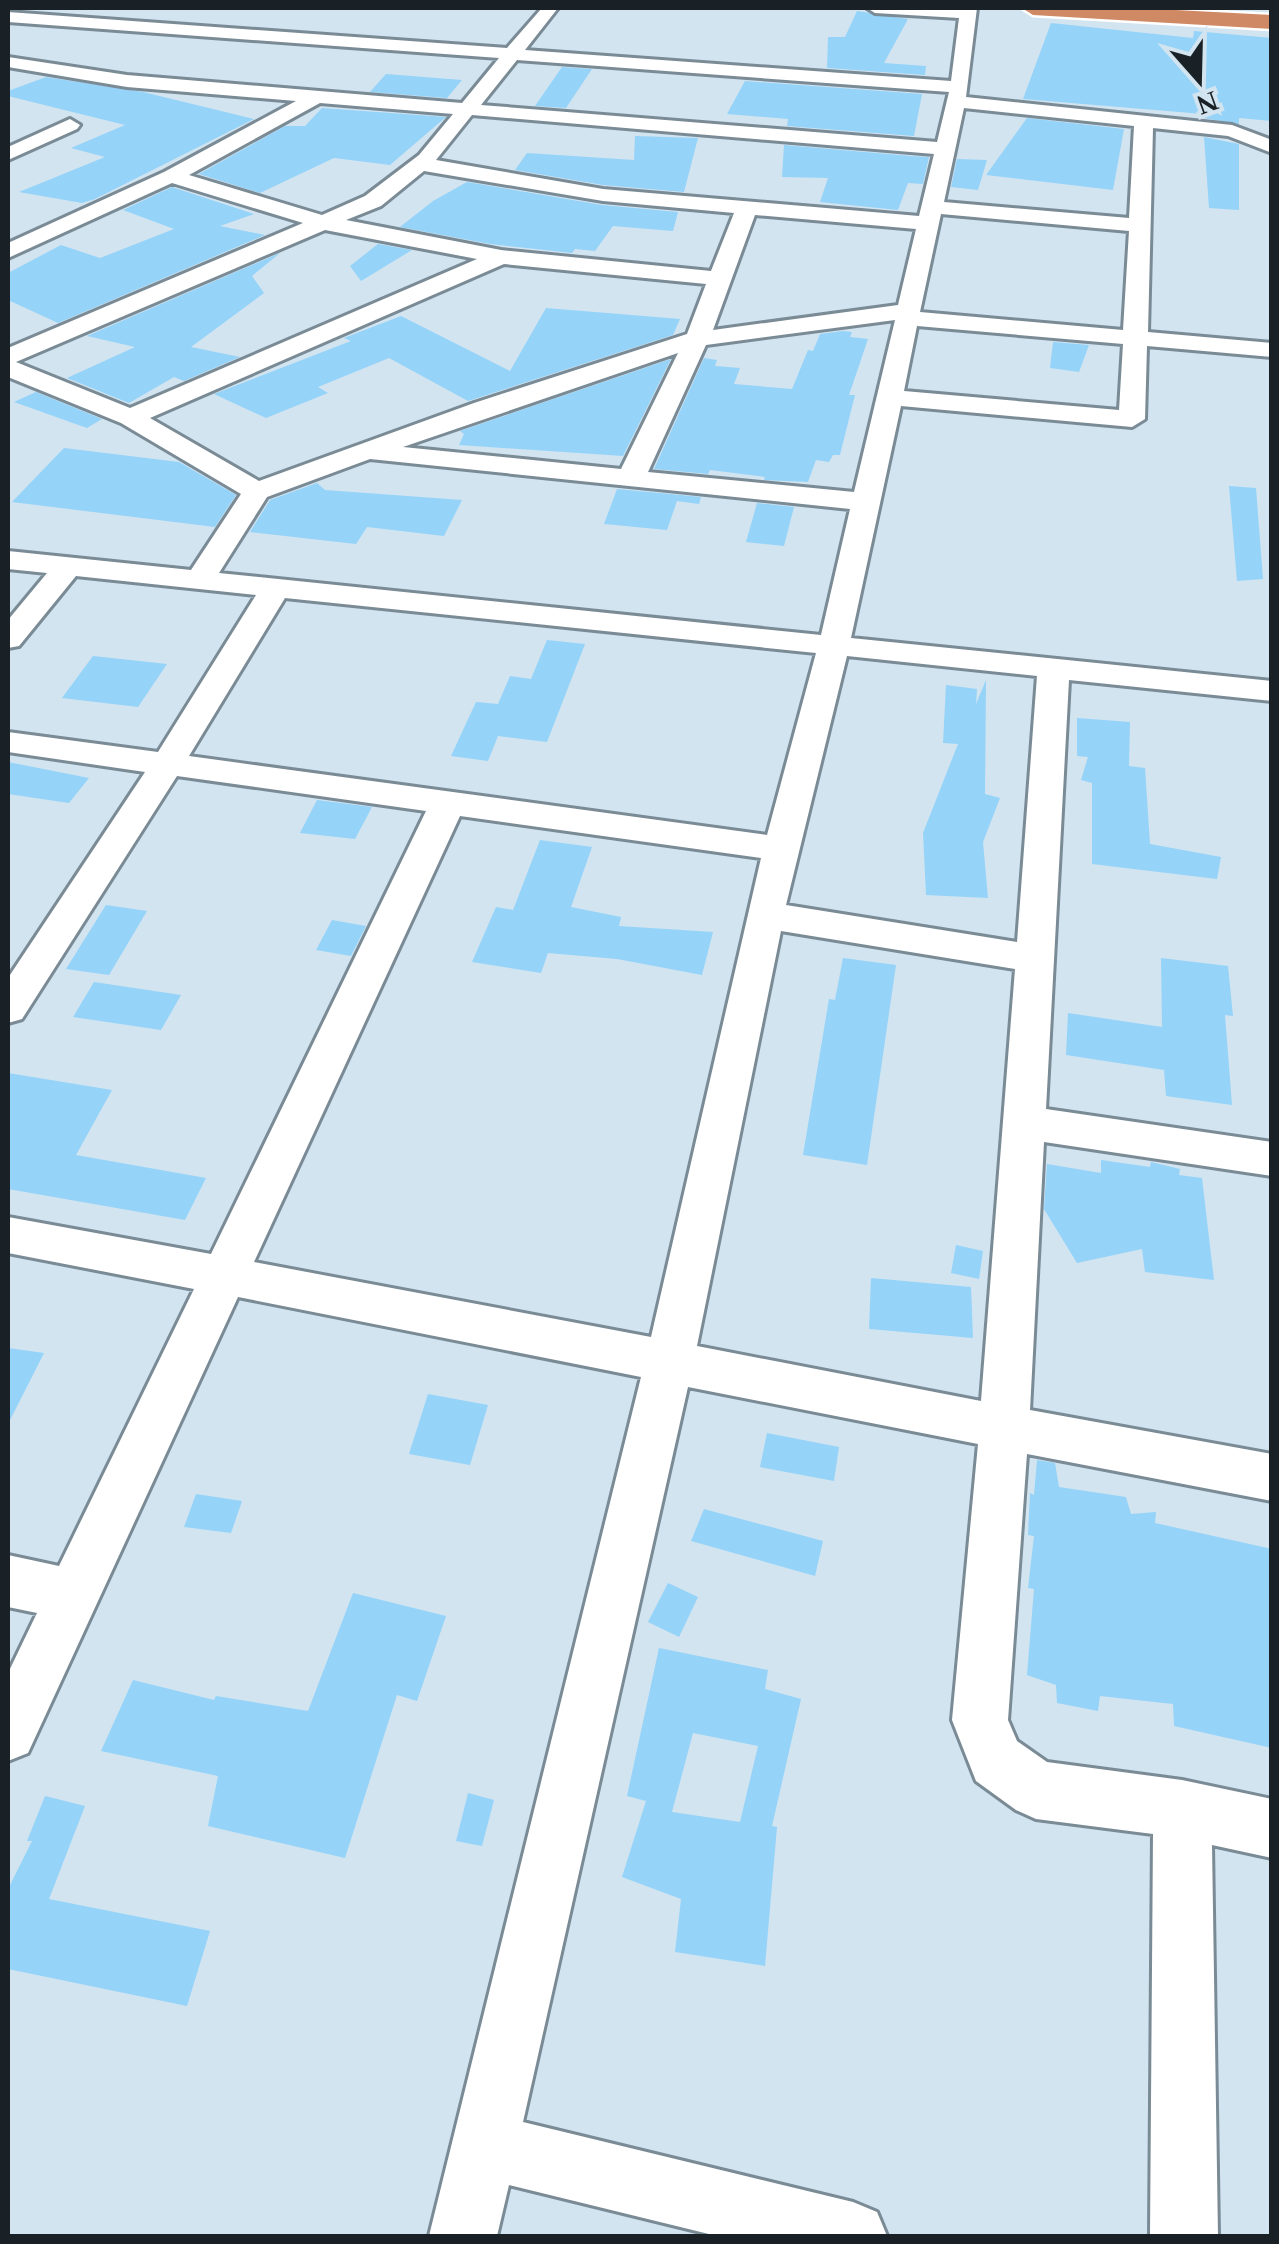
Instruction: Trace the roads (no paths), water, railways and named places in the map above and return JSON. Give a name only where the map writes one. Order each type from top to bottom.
[{"type":"highway","points":[[1034,8],[1133,10],[1272,22]]},
{"type":"street","points":[[8,71],[176,8]]},
{"type":"street","points":[[8,357],[373,201],[421,164],[550,8]]},
{"type":"street","points":[[463,2236],[670,1359],[765,915],[834,645],[957,94],[969,10],[875,8]]},
{"type":"street","points":[[8,18],[514,51],[957,94],[1232,130],[1272,147]]},
{"type":"street","points":[[320,38],[346,18]]},
{"type":"street","points":[[8,62],[127,81],[944,149]]},
{"type":"street","points":[[8,250],[172,176],[315,98]]},
{"type":"street","points":[[889,396],[1132,420],[1144,120]]},
{"type":"street","points":[[8,154],[70,125]]},
{"type":"street","points":[[421,164],[569,191],[748,208],[1137,225]]},
{"type":"street","points":[[172,176],[325,223],[501,257],[722,279]]},
{"type":"street","points":[[631,478],[697,339],[748,208]]},
{"type":"street","points":[[130,417],[501,257]]},
{"type":"street","points":[[200,580],[258,491],[697,339],[907,314],[1272,350]]},
{"type":"street","points":[[8,368],[130,417],[258,491]]},
{"type":"street","points":[[367,451],[865,502]]},
{"type":"street","points":[[8,560],[1272,691]]},
{"type":"street","points":[[8,639],[69,566]]},
{"type":"street","points":[[8,1009],[167,765],[276,588]]},
{"type":"street","points":[[1054,668],[1004,1428],[980,1720],[996,1760],[1036,1790],[1182,1809],[1272,1829]]},
{"type":"street","points":[[8,742],[782,849]]},
{"type":"street","points":[[8,1733],[448,803]]},
{"type":"street","points":[[765,915],[1035,959]]},
{"type":"street","points":[[1024,1122],[1272,1159]]},
{"type":"street","points":[[8,1235],[670,1359],[1272,1478]]},
{"type":"street","points":[[8,1581],[73,1595]]},
{"type":"street","points":[[1182,1809],[1184,2236]]},
{"type":"street","points":[[485,2146],[853,2236]]}]
